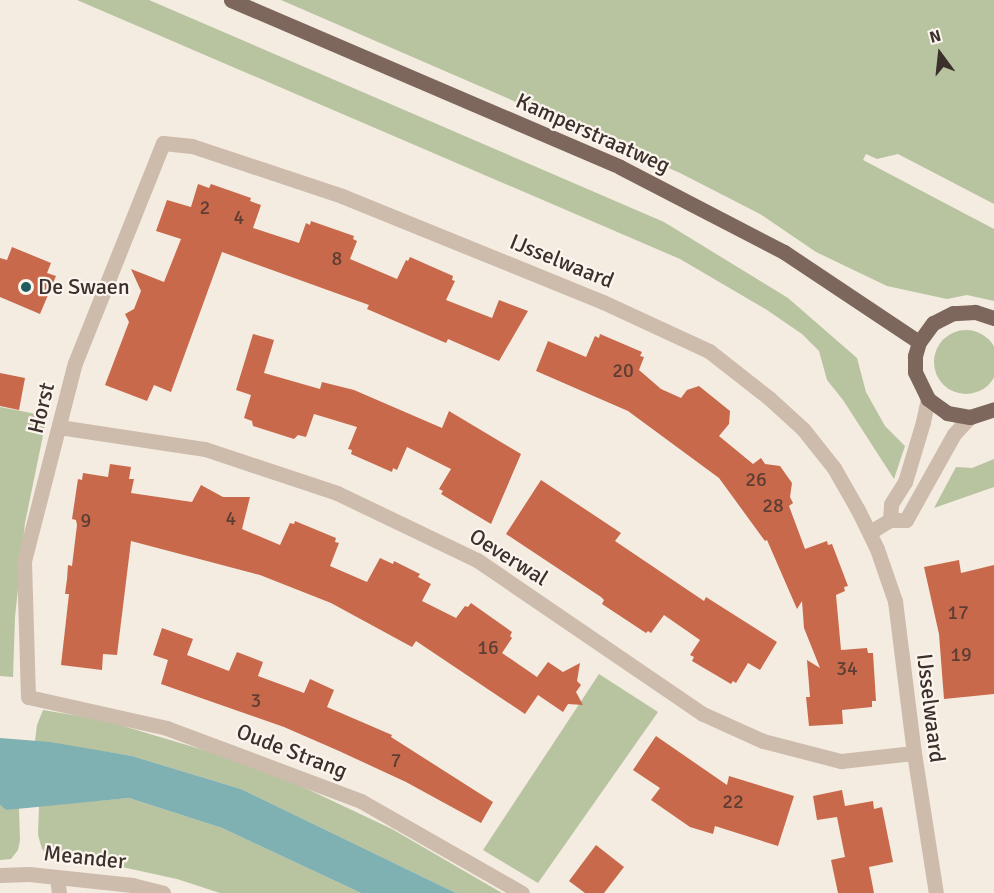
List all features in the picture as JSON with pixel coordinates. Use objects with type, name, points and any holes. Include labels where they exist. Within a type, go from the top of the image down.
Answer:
[{"type":"main road","name":"Kamperstraatweg","points":[[231,0],[620,167],[784,252],[919,342]]},
{"type":"main road","points":[[994,318],[975,312],[953,313],[933,323],[919,342],[915,356],[915,372],[919,386],[928,399],[947,413],[970,417],[994,409]]},
{"type":"street","name":"Horst","points":[[28,697],[24,561],[75,363],[163,143]]},
{"type":"street","name":"IJsselwaard","points":[[163,143],[192,146],[342,196],[603,302],[709,351],[803,429],[834,468],[870,532],[895,601],[914,753],[936,893]]},
{"type":"street","points":[[890,520],[891,504],[905,482],[928,399]]},
{"type":"street","points":[[870,532],[890,520],[906,520],[949,441],[970,417]]},
{"type":"street","name":"Oeverwal","points":[[59,427],[205,449],[337,493],[477,560],[703,714],[763,741],[841,761],[914,753]]},
{"type":"street","name":"Oude Strang","points":[[28,697],[167,728],[361,801],[522,893]]},
{"type":"street","name":"Meander","points":[[0,875],[29,874],[58,885],[132,885],[163,893]]},
{"type":"green space","points":[[77,0],[149,0],[664,222],[788,298],[857,358],[866,392],[885,426],[905,446],[894,479],[843,400],[827,380],[819,351],[802,334],[767,310],[680,259]]},
{"type":"green space","points":[[281,0],[994,0],[994,204],[898,154],[877,159],[866,154],[863,160],[994,229],[994,301],[967,295],[947,299],[887,286],[816,252],[760,214],[680,173]]},
{"type":"green space","points":[[966,330],[984,336],[992,344],[998,362],[992,380],[984,388],[966,394],[948,388],[940,380],[934,362],[940,344],[948,336]]},
{"type":"green space","points":[[0,407],[47,416],[25,523],[15,617],[13,677],[0,676]]},
{"type":"green space","points":[[994,459],[994,487],[934,508],[956,467],[972,468]]},
{"type":"green space","points":[[599,674],[658,712],[538,883],[483,850]]},
{"type":"green space","points":[[43,710],[103,720],[217,754],[284,778],[392,829],[502,893],[456,893],[241,789],[132,756],[35,741],[37,725]]},
{"type":"green space","points":[[129,798],[222,828],[361,893],[220,893],[177,879],[122,867],[51,859],[42,849],[38,835],[39,806]]},
{"type":"green space","points":[[0,805],[6,810],[19,808],[20,840],[18,850],[11,859],[0,860]]},
{"type":"water","points":[[0,738],[50,742],[132,756],[241,789],[456,893],[361,893],[222,828],[129,798],[6,810],[0,805]]},
{"type":"building","points":[[198,184],[209,188],[211,184],[251,198],[250,201],[261,205],[253,228],[299,243],[306,223],[310,225],[311,221],[354,236],[353,239],[357,241],[350,259],[397,279],[406,260],[408,261],[410,257],[453,276],[452,280],[455,281],[446,300],[492,318],[499,300],[528,311],[499,361],[448,339],[446,343],[367,309],[369,305],[222,252],[171,392],[154,385],[147,401],[105,385],[129,322],[125,314],[134,309],[141,291],[131,269],[164,282],[181,239],[156,231],[167,200],[191,207]]},
{"type":"building","name":"De Swaen","points":[[12,247],[51,263],[47,273],[56,276],[40,314],[0,297],[0,258],[7,260]]},
{"type":"building","points":[[253,334],[274,340],[264,373],[320,389],[322,382],[354,390],[442,428],[449,411],[521,454],[491,524],[441,494],[443,491],[439,489],[451,469],[407,447],[397,470],[393,468],[392,472],[351,454],[352,450],[348,449],[357,427],[314,414],[306,437],[298,435],[294,439],[253,426],[252,421],[244,418],[251,395],[236,390]]},
{"type":"building","points":[[600,334],[642,352],[640,356],[644,357],[639,370],[661,389],[681,398],[687,390],[699,386],[730,411],[729,424],[719,436],[753,464],[761,458],[765,464],[780,466],[792,483],[790,497],[793,503],[789,506],[805,549],[827,541],[828,545],[832,544],[848,586],[844,587],[845,591],[836,595],[841,650],[867,648],[868,653],[873,653],[876,701],[872,701],[872,707],[842,710],[843,724],[809,726],[806,697],[810,697],[807,660],[820,668],[804,628],[802,601],[797,609],[767,540],[765,541],[719,478],[628,411],[536,371],[548,341],[586,357],[595,336],[599,338]]},
{"type":"building","points":[[0,373],[25,378],[19,410],[0,406]]},
{"type":"building","points":[[110,464],[131,467],[129,479],[134,479],[131,493],[192,502],[201,485],[223,497],[250,497],[242,529],[280,545],[290,523],[294,524],[295,521],[336,538],[335,542],[339,543],[330,566],[367,582],[380,558],[393,564],[394,561],[420,574],[418,577],[431,584],[422,601],[456,618],[465,606],[468,607],[471,603],[512,632],[510,636],[512,638],[502,653],[537,677],[548,662],[563,672],[580,663],[577,681],[581,685],[576,692],[583,705],[568,704],[563,712],[538,695],[525,714],[416,641],[412,647],[331,603],[260,575],[131,541],[117,655],[103,654],[102,670],[61,665],[69,594],[65,594],[68,565],[72,566],[77,525],[76,520],[72,519],[78,479],[82,480],[83,473],[108,477]]},
{"type":"building","points":[[541,480],[621,533],[615,541],[704,601],[706,597],[777,642],[760,670],[748,663],[736,683],[733,681],[731,684],[692,661],[694,657],[690,655],[700,640],[664,615],[651,633],[648,631],[646,633],[602,604],[604,600],[601,597],[506,534]]},
{"type":"building","points":[[959,560],[961,573],[994,565],[994,694],[944,699],[939,634],[924,567]]},
{"type":"building","points":[[162,628],[193,639],[187,655],[229,671],[237,652],[263,662],[258,676],[304,693],[310,679],[334,690],[327,707],[392,735],[391,737],[493,802],[481,823],[406,782],[284,727],[161,684],[168,660],[153,655]]},
{"type":"building","points":[[656,736],[727,785],[729,776],[794,796],[778,846],[715,826],[713,834],[690,827],[651,800],[660,788],[633,770]]},
{"type":"building","points":[[842,790],[845,806],[873,801],[874,809],[882,807],[893,862],[869,867],[874,893],[838,893],[831,860],[845,857],[837,817],[817,820],[813,796]]},
{"type":"building","points":[[596,845],[624,867],[604,893],[585,893],[569,881]]},
{"type":"place","name":"De Swaen","points":[[26,287]]}]
